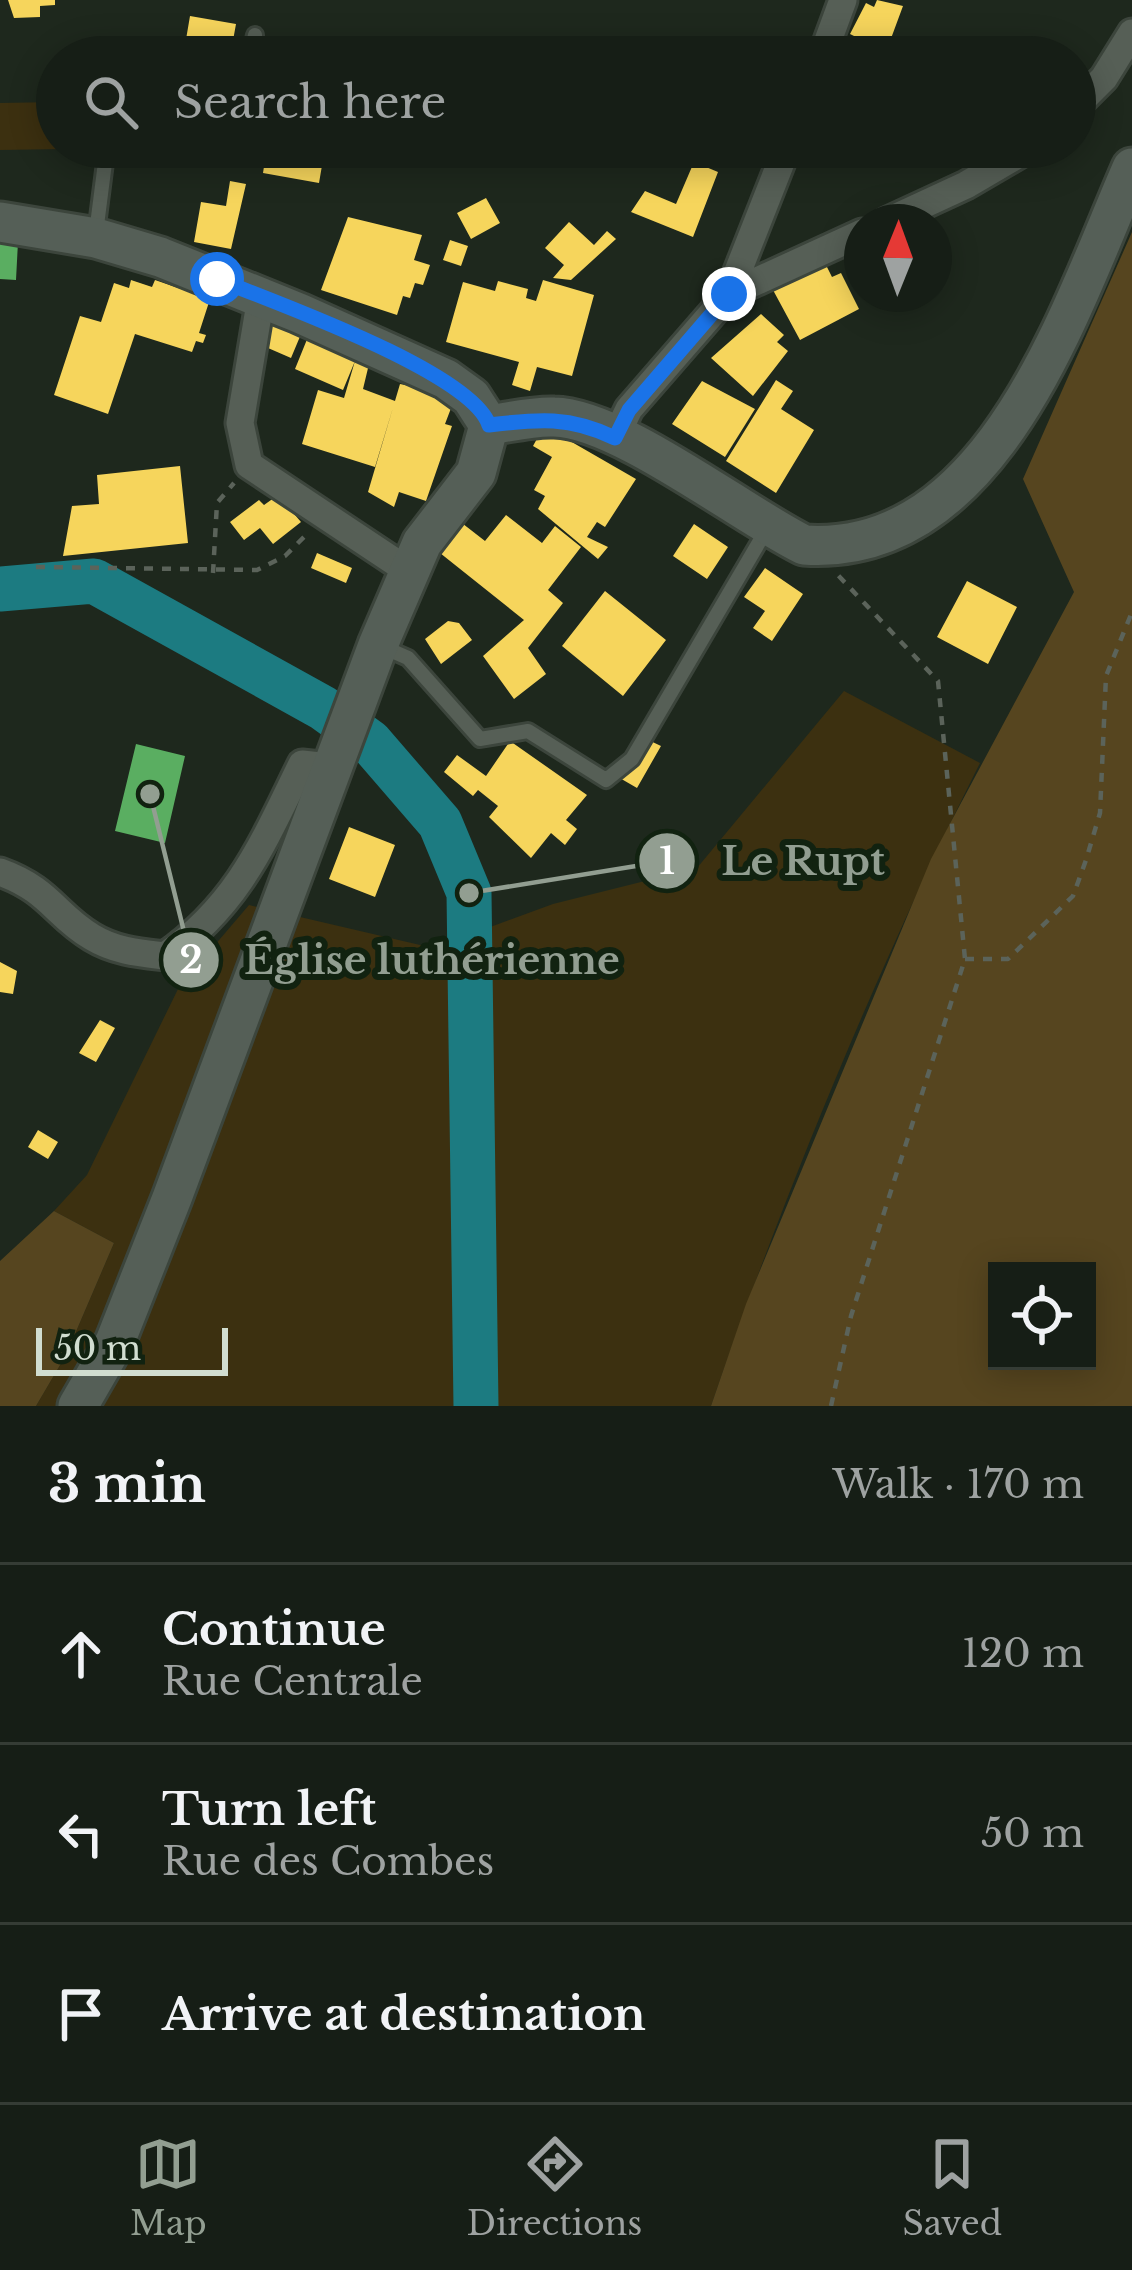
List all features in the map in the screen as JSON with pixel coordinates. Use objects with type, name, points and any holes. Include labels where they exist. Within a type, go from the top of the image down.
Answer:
[{"type":"main road","points":[[489,425],[554,417],[580,421],[803,545],[831,547],[877,539],[919,517],[970,472],[1018,415],[1132,168]]},
{"type":"main road","points":[[0,222],[96,238],[160,256],[261,297],[446,379],[484,412],[489,425],[476,473],[422,543],[378,645],[156,1239],[115,1342],[77,1406]]},
{"type":"street","points":[[830,36],[843,0]]},
{"type":"street","points":[[1096,86],[1132,33]]},
{"type":"street","points":[[615,438],[629,410],[729,294],[779,168]]},
{"type":"street","points":[[921,204],[990,168]]},
{"type":"street","points":[[729,294],[844,241]]},
{"type":"street","points":[[261,297],[240,423],[249,465],[410,572]]},
{"type":"street","points":[[0,872],[45,892],[88,935],[120,951],[165,956],[207,926],[244,880],[302,764],[332,760]]},
{"type":"lane","points":[[96,238],[104,168]]},
{"type":"lane","points":[[378,645],[408,658],[480,739],[527,731],[606,780],[632,758],[767,527]]},
{"type":"path","points":[[213,573],[217,502],[249,465]]},
{"type":"path","points":[[36,567],[257,570],[285,556],[323,514]]},
{"type":"path","points":[[831,547],[834,577],[931,668],[938,681],[964,959],[851,1316],[831,1406]]},
{"type":"path","points":[[964,959],[1008,959],[1073,896],[1100,814],[1106,676],[1132,612]]},
{"type":"shaded area","points":[[36,102],[36,149],[0,150],[0,103]]},
{"type":"shaded area","points":[[1132,232],[1132,1406],[711,1406],[746,1304],[931,859],[1074,592],[1023,479]]},
{"type":"shaded area","points":[[844,691],[980,763],[835,1080],[711,1406],[36,1406],[66,1355],[114,1243],[54,1211],[87,1175],[179,987],[249,905],[433,948],[553,904],[697,868]]},
{"type":"shaded area","points":[[54,1211],[114,1243],[66,1355],[36,1406],[0,1406],[0,1261]]},
{"type":"building: Homes","points":[[8,0],[55,0],[55,5],[40,6],[40,17],[14,18]]},
{"type":"building: Homes","points":[[877,0],[903,6],[892,36],[850,34],[866,3],[874,7]]},
{"type":"building: Homes","points":[[190,16],[236,24],[234,36],[187,36]]},
{"type":"building: Homes","points":[[264,168],[322,168],[319,183],[263,173]]},
{"type":"building: Homes","points":[[691,168],[718,172],[693,237],[631,212],[645,191],[676,204]]},
{"type":"building: Homes","points":[[230,181],[246,184],[231,249],[194,242],[201,202],[226,206]]},
{"type":"building: Homes","points":[[486,198],[500,223],[471,239],[457,213]]},
{"type":"building: Homes","points":[[348,217],[422,235],[414,260],[430,265],[423,285],[415,283],[410,298],[403,296],[397,315],[321,290]]},
{"type":"building: Homes","points":[[569,222],[594,245],[607,231],[616,239],[571,280],[553,278],[564,265],[545,248]]},
{"type":"building: Homes","points":[[450,240],[468,246],[461,266],[443,260]]},
{"type":"building: Homes","points":[[825,263],[832,277],[841,273],[844,312],[853,312],[800,340],[773,290]]},
{"type":"building: Homes","points":[[131,280],[152,287],[155,280],[210,299],[199,333],[206,335],[203,343],[196,341],[192,352],[135,334],[108,414],[54,395],[80,316],[101,322],[114,283],[129,288]]},
{"type":"building: Homes","points":[[543,280],[594,295],[572,376],[537,367],[530,391],[512,385],[519,362],[446,342],[463,282],[495,291],[498,281],[528,289],[526,298],[536,301]]},
{"type":"building: Homes","points":[[276,314],[304,327],[291,358],[268,348],[265,340]]},
{"type":"building: Homes","points":[[761,314],[784,335],[777,342],[788,351],[753,396],[711,358]]},
{"type":"building: Homes","points":[[310,332],[369,364],[363,389],[395,401],[375,467],[302,444],[318,390],[344,398],[355,361],[343,390],[295,369]]},
{"type":"building: Homes","points":[[776,380],[793,391],[781,409],[814,430],[776,493],[726,461]]},
{"type":"building: Homes","points":[[702,381],[755,409],[725,457],[672,424]]},
{"type":"building: Homes","points":[[400,384],[430,390],[429,394],[453,403],[445,424],[452,426],[426,501],[399,492],[394,507],[368,492]]},
{"type":"building: Homes","points":[[544,426],[636,479],[605,527],[597,522],[587,537],[608,547],[598,559],[538,509],[545,496],[534,490],[552,457],[533,446]]},
{"type":"building: Homes","points":[[180,466],[188,543],[63,556],[72,506],[99,504],[97,475]]},
{"type":"building: Homes","points":[[278,495],[301,522],[273,544],[260,528],[244,540],[230,522],[259,500],[264,505]]},
{"type":"building: Homes","points":[[506,515],[542,543],[555,526],[581,547],[548,590],[563,603],[528,648],[546,674],[514,699],[483,656],[524,620],[435,549],[458,520],[485,541]]},
{"type":"building: Homes","points":[[694,524],[728,547],[707,579],[673,556]]},
{"type":"building: Homes","points":[[317,553],[352,568],[346,583],[311,568]]},
{"type":"building: Homes","points":[[765,568],[803,594],[772,641],[753,628],[765,611],[744,597]]},
{"type":"building: Homes","points":[[967,581],[1017,607],[988,664],[937,637]]},
{"type":"building: Homes","points":[[605,591],[666,640],[623,696],[562,646]]},
{"type":"building: Homes","points":[[448,621],[459,623],[472,640],[441,664],[425,639]]},
{"type":"building: Homes","points":[[642,737],[661,746],[637,788],[618,777]]},
{"type":"building: Homes","points":[[510,741],[587,795],[566,820],[577,829],[565,845],[551,833],[531,858],[489,817],[498,806],[478,790],[473,796],[444,772],[457,755],[486,776]]},
{"type":"building: Homes","points":[[349,827],[395,845],[375,897],[329,879]]},
{"type":"building: Homes","points":[[0,962],[17,971],[13,994],[0,992]]},
{"type":"building: Homes","points":[[100,1020],[115,1028],[96,1062],[79,1053]]},
{"type":"building: Homes","points":[[38,1130],[58,1142],[48,1159],[28,1147]]},
{"type":"building: Public","points":[[0,241],[18,242],[16,280],[0,279]]},
{"type":"building: Public","points":[[136,744],[185,756],[165,843],[115,831]]},
{"type":"waterway","points":[[0,589],[94,581],[323,708],[370,742],[440,823],[469,893],[476,1406]]},
{"type":"place","name":"Église luthérienne","points":[[150,794]]},
{"type":"place","name":"Le Rupt","points":[[469,893]]},
{"type":"route","points":[[217,279],[446,379],[471,397],[489,425],[554,417],[580,421],[615,438],[629,410],[729,294]]}]
